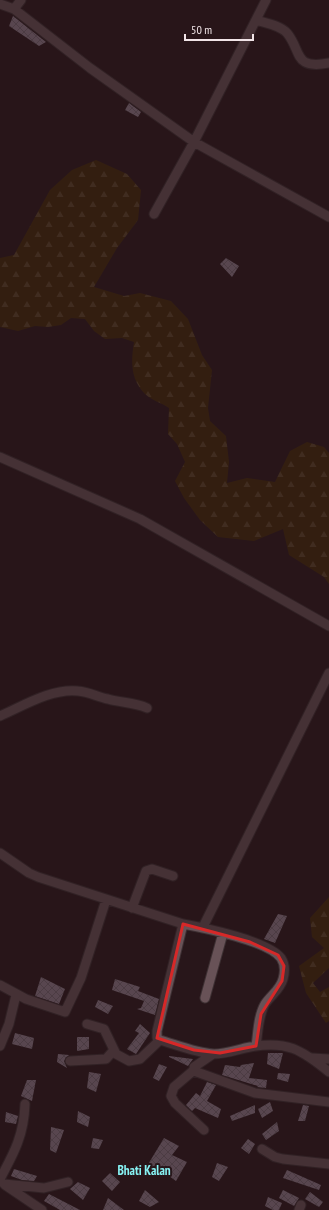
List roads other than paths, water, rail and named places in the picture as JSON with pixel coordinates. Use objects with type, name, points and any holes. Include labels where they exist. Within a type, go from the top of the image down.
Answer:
[{"type":"street","points":[[14,9],[21,0]]},
{"type":"street","points":[[154,214],[194,142],[266,0]]},
{"type":"street","points":[[0,4],[14,9],[90,68],[194,142],[329,217]]},
{"type":"street","points":[[256,20],[281,28],[288,34],[300,57],[308,63],[318,65],[329,62]]},
{"type":"street","points":[[0,457],[140,519],[329,626]]},
{"type":"street","points":[[203,927],[329,673]]},
{"type":"street","points":[[0,716],[46,696],[65,691],[84,692],[108,700],[138,704],[147,708]]},
{"type":"street","points":[[0,853],[29,873],[106,900],[183,924],[203,927],[223,933],[268,949],[282,960],[284,966],[282,981],[278,990],[265,1004],[261,1014],[256,1046]]},
{"type":"street","points":[[132,908],[146,870],[152,869],[173,876]]},
{"type":"street","points":[[0,985],[16,995],[65,1012],[86,966],[106,900]]},
{"type":"street","points":[[183,924],[157,1031],[157,1038],[213,1054]]},
{"type":"street","points":[[205,998],[223,933]]},
{"type":"street","points":[[0,1046],[9,1024],[16,995]]},
{"type":"street","points":[[87,1024],[104,1029],[114,1050],[122,1059],[134,1062],[147,1054],[160,1040]]},
{"type":"street","points":[[204,1130],[175,1103],[171,1094],[174,1087],[194,1070],[194,1067],[213,1054],[256,1046],[288,1046],[302,1051],[329,1072]]},
{"type":"street","points":[[70,1061],[106,1059],[114,1050]]},
{"type":"street","points":[[312,1058],[329,1060]]},
{"type":"street","points":[[194,1070],[205,1076],[255,1093],[329,1102]]},
{"type":"street","points":[[1,1182],[20,1140],[25,1117],[25,1104]]},
{"type":"street","points":[[262,1149],[276,1157],[283,1159],[329,1164]]},
{"type":"street","points":[[1,1182],[44,1188],[68,1182]]},
{"type":"street","points":[[1,1182],[42,1210]]},
{"type":"district","name":"Bhati Kalan","points":[[144,1170]]}]
